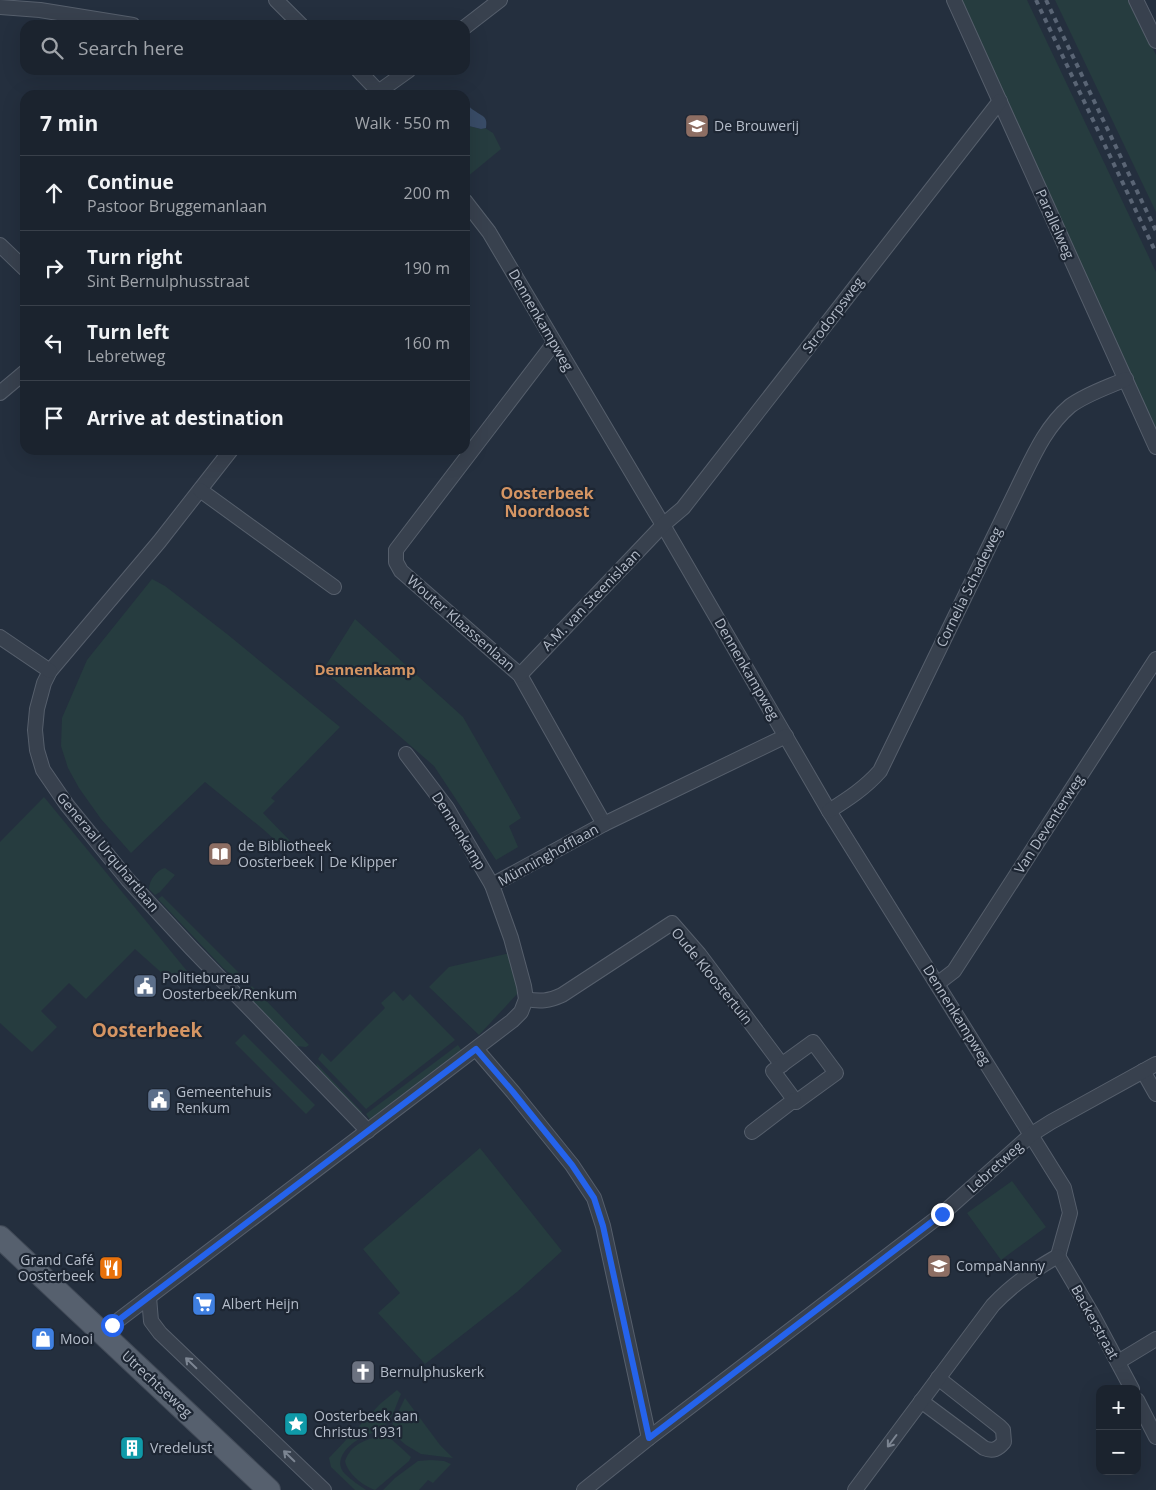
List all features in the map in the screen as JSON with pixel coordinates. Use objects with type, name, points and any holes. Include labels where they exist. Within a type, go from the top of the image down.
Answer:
[{"type":"main road","name":"Utrechtseweg","points":[[0,1237],[133,1360],[269,1490]]},
{"type":"street","points":[[276,0],[296,20]]},
{"type":"street","points":[[470,23],[500,0]]},
{"type":"street","name":"Parallelweg","points":[[954,0],[1156,447]]},
{"type":"street","points":[[1136,0],[1156,41]]},
{"type":"street","points":[[0,6],[102,20]]},
{"type":"street","points":[[362,75],[374,90]]},
{"type":"street","points":[[380,90],[402,75]]},
{"type":"street","name":"Strodorpsweg","points":[[663,525],[683,508],[1000,101]]},
{"type":"street","name":"Dennenkampweg","points":[[470,207],[489,232],[663,525],[829,811],[1064,1188],[1070,1213],[1058,1256]]},
{"type":"street","points":[[0,245],[20,264]]},
{"type":"street","name":"Wouter Klaassenlaan","points":[[470,453],[554,343]]},
{"type":"street","points":[[0,393],[20,376]]},
{"type":"street","name":"Cornelia Schadeweg","points":[[829,811],[870,783],[880,771],[1018,488],[1040,444],[1053,425],[1071,406],[1091,394],[1126,379]]},
{"type":"street","name":"Generaal Urquhartlaan","points":[[227,455],[159,542],[50,670],[44,683],[37,709],[35,730],[37,743],[43,770],[67,805],[128,880],[184,942],[368,1131]]},
{"type":"street","name":"Wouter Klaassenlaan","points":[[469,455],[396,550],[396,562],[401,571],[520,675],[604,824]]},
{"type":"street","points":[[200,490],[334,588]]},
{"type":"street","name":"A.M. van Steenislaan","points":[[520,675],[663,525]]},
{"type":"street","points":[[0,637],[50,670]]},
{"type":"street","name":"Van Deventerweg","points":[[937,984],[954,971],[1156,659]]},
{"type":"street","points":[[604,824],[786,736]]},
{"type":"street","name":"Dennenkamp","points":[[406,754],[447,808],[492,885]]},
{"type":"street","name":"Münninghofflaan","points":[[526,999],[512,938],[492,885],[604,824]]},
{"type":"street","name":"Oude Kloostertuin","points":[[526,999],[540,1002],[562,995],[672,923],[699,954],[782,1065]]},
{"type":"street","points":[[103,1334],[112,1325],[512,1021],[521,1012],[526,999]]},
{"type":"street","points":[[752,1132],[794,1100],[796,1102],[836,1073],[813,1042],[773,1072],[794,1100]]},
{"type":"street","points":[[476,1049],[572,1165],[594,1198],[603,1226],[649,1438]]},
{"type":"street","name":"Lebretweg","points":[[584,1490],[942,1214],[1032,1134],[1156,1064]]},
{"type":"street","points":[[1143,1071],[1156,1094]]},
{"type":"street","points":[[855,1490],[998,1300],[1033,1270],[1058,1256]]},
{"type":"street","name":"Backerstraat","points":[[1058,1256],[1130,1385]]},
{"type":"street","points":[[149,1297],[151,1321],[160,1333],[324,1490]]},
{"type":"street","points":[[1118,1362],[1156,1339]]},
{"type":"street","points":[[921,1402],[984,1448],[994,1450],[999,1448],[1004,1442],[1003,1430],[999,1426],[938,1378]]},
{"type":"street","points":[[1141,1408],[1156,1436]]},
{"type":"green space","points":[[961,0],[1027,0],[1156,272],[1156,432]]},
{"type":"green space","points":[[1055,0],[1128,0],[1156,55],[1156,212]]},
{"type":"green space","points":[[470,126],[485,128],[493,133],[501,149],[470,175]]},
{"type":"green space","points":[[152,579],[165,586],[227,634],[340,727],[271,798],[275,801],[263,813],[297,848],[289,853],[205,782],[131,853],[101,819],[79,788],[68,768],[61,746],[62,718],[87,660]]},
{"type":"green space","points":[[355,619],[463,717],[521,818],[509,826],[518,847],[496,860],[434,766],[323,670]]},
{"type":"green space","points":[[44,797],[187,971],[173,983],[135,949],[86,999],[69,983],[41,1011],[57,1027],[32,1052],[0,1023],[0,842]]},
{"type":"green space","points":[[165,868],[175,875],[155,895],[149,889],[150,882],[156,873]]},
{"type":"green space","points":[[162,896],[239,973],[234,977],[223,968],[158,899]]},
{"type":"green space","points":[[510,953],[519,992],[479,1035],[429,987],[449,967]]},
{"type":"green space","points":[[252,986],[309,1045],[306,1047],[296,1046],[245,993]]},
{"type":"green space","points":[[394,991],[403,1001],[410,994],[455,1040],[366,1109],[318,1059],[322,1053],[331,1062],[385,1008],[381,1003]]},
{"type":"green space","points":[[244,1034],[315,1105],[306,1114],[235,1043]]},
{"type":"green space","points":[[458,1045],[462,1051],[370,1120],[366,1114]]},
{"type":"green space","points":[[316,1063],[362,1112],[360,1113],[318,1069]]},
{"type":"green space","points":[[480,1148],[562,1251],[517,1292],[425,1364],[378,1313],[400,1293],[363,1249]]},
{"type":"green space","points":[[1012,1181],[1046,1227],[1001,1260],[967,1213]]},
{"type":"green space","points":[[397,1390],[401,1394],[388,1422],[380,1429],[352,1444],[341,1458],[341,1469],[366,1490],[355,1490],[331,1467],[329,1458],[380,1404]]},
{"type":"green space","points":[[405,1398],[440,1445],[453,1458],[421,1454],[406,1445],[392,1433],[391,1427]]},
{"type":"green space","points":[[382,1436],[388,1436],[411,1457],[409,1461],[375,1490],[356,1478],[346,1466],[345,1461],[355,1446]]},
{"type":"green space","points":[[418,1461],[444,1461],[451,1464],[433,1483],[428,1480],[419,1490],[383,1490],[395,1478]]},
{"type":"water","points":[[470,107],[484,117],[486,121],[486,128],[481,129],[470,126]]},
{"type":"railway","points":[[1036,0],[1156,253]]},
{"type":"railway","points":[[1046,0],[1156,231]]},
{"type":"place","name":"De Brouwerij","points":[[697,126]]},
{"type":"place","name":"de Bibliotheek Oosterbeek | De Klipper","points":[[220,854]]},
{"type":"place","name":"Politiebureau Oosterbeek/Renkum","points":[[145,986]]},
{"type":"place","name":"Gemeentehuis Renkum","points":[[159,1100]]},
{"type":"place","name":"CompaNanny","points":[[939,1266]]},
{"type":"place","name":"Grand Café Oosterbeek","points":[[111,1268]]},
{"type":"place","name":"Albert Heijn","points":[[204,1304]]},
{"type":"place","name":"Mooi","points":[[43,1339]]},
{"type":"place","name":"Bernulphuskerk","points":[[363,1372]]},
{"type":"place","name":"Oosterbeek aan Christus 1931","points":[[296,1424]]},
{"type":"place","name":"Vredelust","points":[[132,1448]]},
{"type":"district","name":"Oosterbeek Noordoost","points":[[547,502]]},
{"type":"district","name":"Dennenkamp","points":[[365,670]]},
{"type":"district","name":"Oosterbeek","points":[[147,1030]]},
{"type":"route","points":[[112,1325],[476,1049],[572,1165],[594,1198],[603,1226],[649,1438],[942,1214]]}]
